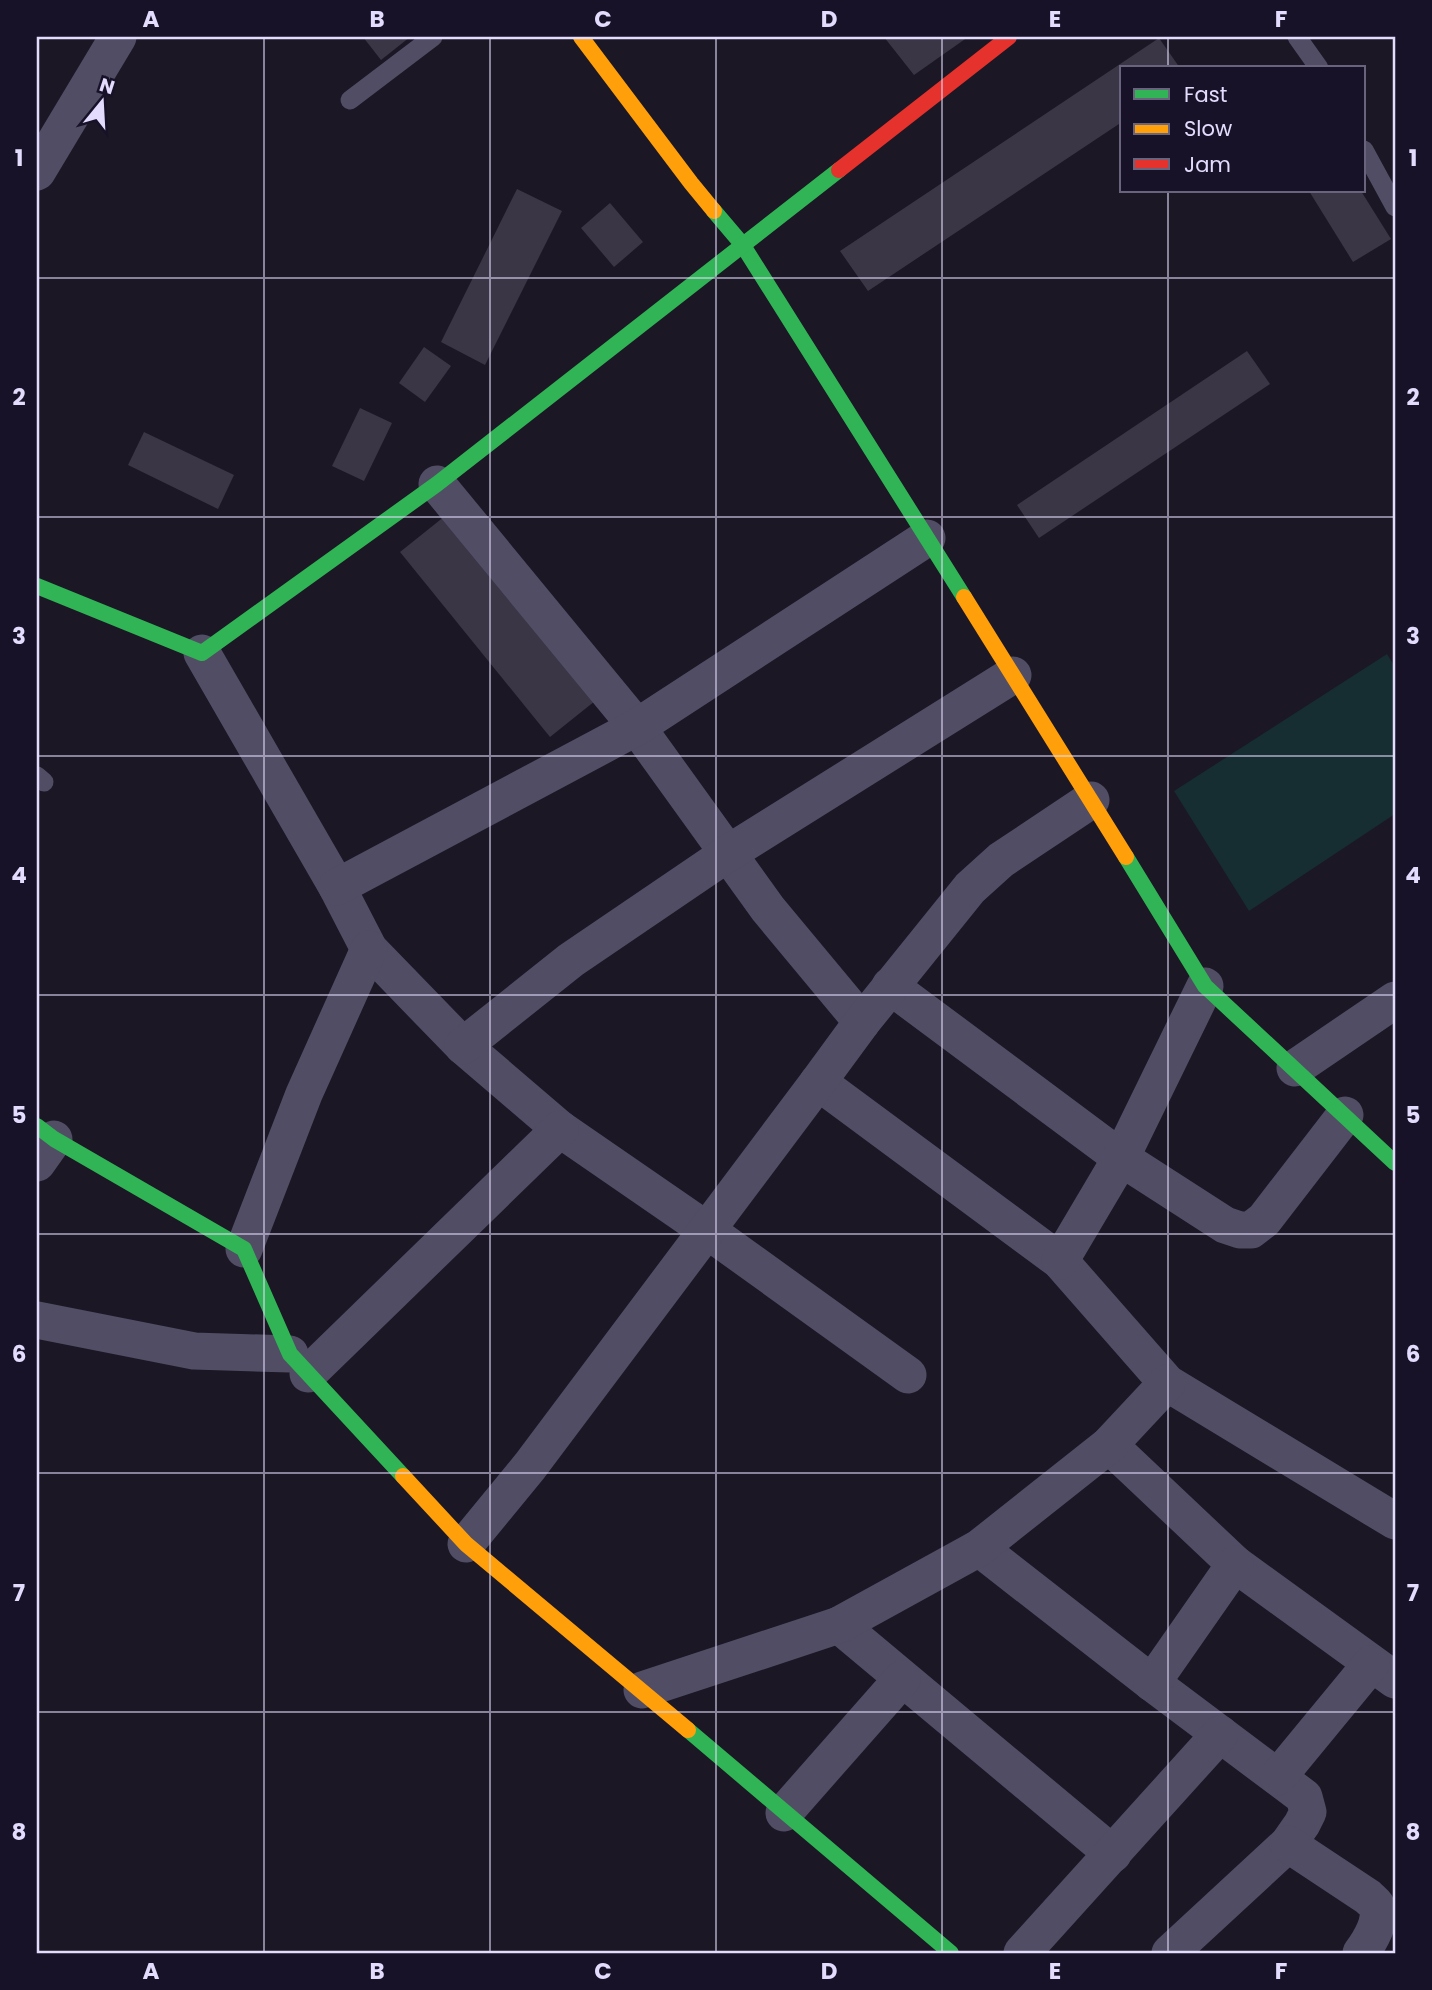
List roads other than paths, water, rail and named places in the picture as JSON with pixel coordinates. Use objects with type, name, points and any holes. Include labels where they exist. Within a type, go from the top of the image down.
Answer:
[{"type":"street","points":[[37,172],[47,129],[118,37]]},
{"type":"street","points":[[581,37],[691,183],[742,244],[1205,986],[1395,1163]]},
{"type":"street","points":[[202,653],[438,484],[1009,37]]},
{"type":"street","points":[[438,484],[637,727],[768,909],[862,1022]]},
{"type":"street","points":[[337,887],[637,727],[927,538]]},
{"type":"street","points":[[37,586],[202,653],[337,887],[369,949],[463,1046],[560,1129],[708,1231],[908,1375]]},
{"type":"street","points":[[463,1046],[571,960],[727,854],[1013,675]]},
{"type":"street","points":[[466,1544],[530,1466],[862,1022],[970,888],[1001,860],[1091,800]]},
{"type":"street","points":[[244,1249],[304,1094],[369,949]]},
{"type":"street","points":[[890,986],[1121,1158],[1225,1224],[1240,1230],[1251,1230],[1264,1220],[1345,1115]]},
{"type":"street","points":[[1060,1261],[1121,1158],[1205,986]]},
{"type":"street","points":[[1295,1068],[1395,1000]]},
{"type":"street","points":[[818,1082],[1060,1261],[1167,1383],[1395,1521]]},
{"type":"street","points":[[37,1320],[194,1351],[299,1364],[560,1129]]},
{"type":"street","points":[[42,1143],[244,1249],[299,1364],[466,1544],[951,1953]]},
{"type":"street","points":[[642,1690],[839,1625],[979,1548],[1109,1445],[1167,1383]]},
{"type":"street","points":[[1109,1445],[1235,1563],[1383,1672],[1278,1777]]},
{"type":"street","points":[[979,1548],[1304,1797],[1308,1812],[1303,1824],[1288,1844],[1170,1953]]},
{"type":"street","points":[[1152,1683],[1235,1563]]},
{"type":"street","points":[[839,1625],[1113,1854]]},
{"type":"street","points":[[784,1813],[902,1679]]},
{"type":"street","points":[[1022,1953],[1220,1734]]},
{"type":"street","points":[[1288,1844],[1368,1897],[1377,1906],[1379,1917],[1361,1953]]},
{"type":"lane","points":[[350,100],[433,37]]},
{"type":"lane","points":[[1297,37],[1318,66]]},
{"type":"lane","points":[[1366,154],[1395,207]]}]
